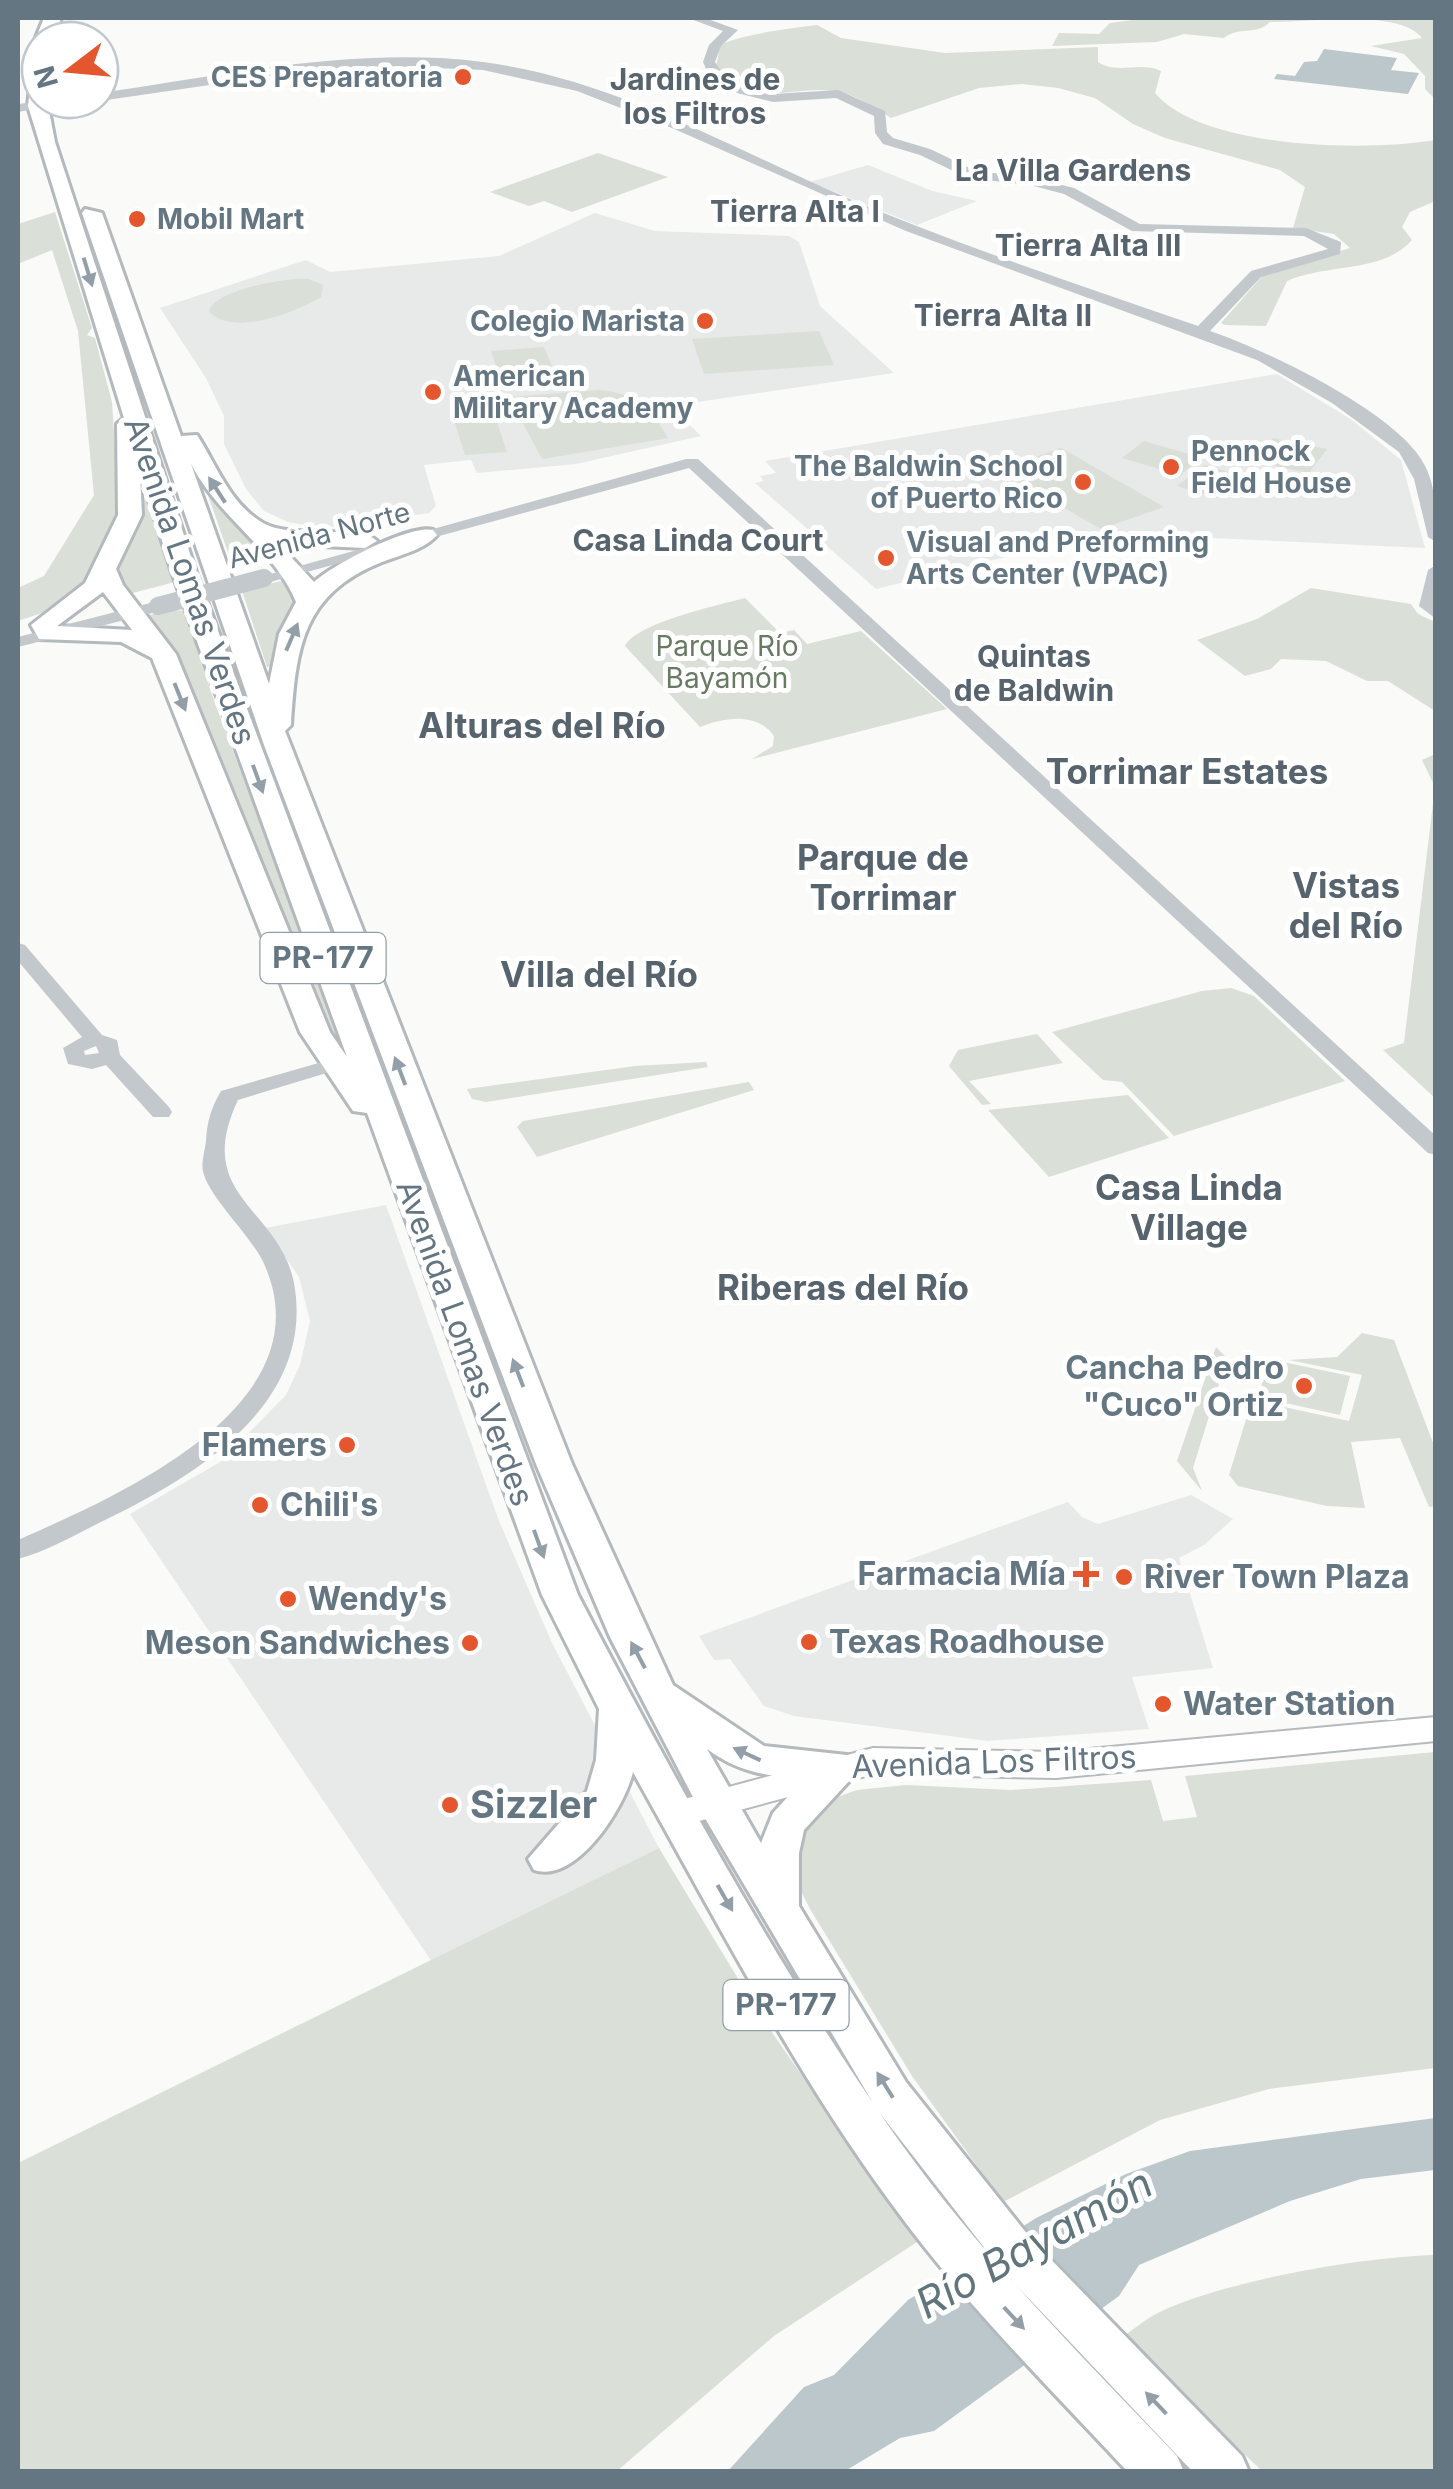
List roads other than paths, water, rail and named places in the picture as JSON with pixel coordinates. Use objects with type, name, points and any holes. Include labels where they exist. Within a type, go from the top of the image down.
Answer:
[{"type":"highway","name":"Avenida Lomas Verdes","points":[[47,120],[136,381],[554,1464],[629,1636],[659,1694],[696,1808],[802,2032],[924,2177],[1060,2302],[1225,2472]]},
{"type":"highway","name":"Avenida Lomas Verdes","points":[[136,381],[190,590],[544,1559],[615,1703],[781,1912],[891,2095],[924,2177],[994,2296],[1160,2472]]},
{"type":"highway","points":[[136,381],[172,408],[218,494],[248,527],[274,570],[301,580],[308,600]]},
{"type":"highway","points":[[45,629],[88,593],[106,570],[130,514],[136,381]]},
{"type":"highway","points":[[248,527],[301,542],[365,540]]},
{"type":"highway","points":[[276,745],[279,673],[308,600],[340,573],[424,535]]},
{"type":"highway","points":[[106,570],[128,608],[163,654],[315,1032],[393,1148]]},
{"type":"highway","points":[[45,629],[127,635],[150,643],[163,654]]},
{"type":"highway","points":[[659,1694],[739,1752],[760,1761],[842,1767]]},
{"type":"highway","points":[[548,1858],[582,1830],[612,1786],[619,1748],[615,1703]]},
{"type":"highway","points":[[781,1912],[776,1874],[782,1827],[842,1767]]},
{"type":"main road","name":"Avenida Los Filtros","points":[[696,1808],[873,1762],[1056,1765],[1436,1729]]},
{"type":"street","points":[[694,18],[732,30],[716,45],[710,62],[716,78],[725,86],[774,98],[838,94],[876,110],[888,141],[925,152],[964,172],[1069,192],[1137,228],[1306,232],[1336,244],[1334,251],[1256,274],[1201,332]]},
{"type":"street","points":[[120,94],[352,64],[430,62],[546,79],[648,115],[864,209],[1201,332],[1287,369],[1399,442],[1414,460],[1436,537]]},
{"type":"street","name":"Avenida Norte","points":[[18,632],[45,629],[424,535],[458,522],[692,462],[1436,1148]]},
{"type":"street","name":"Avenida Norte","points":[[274,570],[365,540],[446,521],[458,522]]},
{"type":"street","points":[[1436,570],[1427,606],[1436,614]]},
{"type":"street","name":"Avenida Norte","points":[[18,642],[45,629]]},
{"type":"street","points":[[18,949],[69,1008],[93,1051],[140,1086],[160,1112]]},
{"type":"street","points":[[18,1550],[147,1490],[221,1437],[267,1382],[286,1334],[284,1285],[256,1229],[214,1172],[218,1119],[229,1096],[336,1064]]},
{"type":"water","points":[[1324,49],[1397,58],[1391,70],[1419,73],[1408,94],[1274,79],[1277,74],[1295,76],[1304,62],[1317,61]]},
{"type":"water","name":"Río Bayamón","points":[[1435,2118],[1435,2170],[1361,2179],[1290,2201],[1139,2265],[1119,2296],[934,2431],[900,2438],[845,2471],[727,2472],[804,2387],[834,2375],[908,2300],[1036,2218],[1126,2174],[1190,2151]]},
{"type":"place","name":"CES Preparatoria","points":[[463,77]]},
{"type":"place","name":"Mobil Mart","points":[[137,219]]},
{"type":"place","name":"Colegio Marista","points":[[705,321]]},
{"type":"place","name":"American Military Academy","points":[[433,392]]},
{"type":"place","name":"Pennock Field House","points":[[1171,467]]},
{"type":"place","name":"The Baldwin School of Puerto Rico","points":[[1083,482]]},
{"type":"place","name":"Visual and Preforming Arts Center (VPAC)","points":[[886,558]]},
{"type":"place","name":"Cancha Pedro \"Cuco\" Ortiz","points":[[1304,1386]]},
{"type":"place","name":"Flamers","points":[[347,1445]]},
{"type":"place","name":"Chili's","points":[[260,1505]]},
{"type":"place","name":"Farmacia Mía","points":[[1086,1574]]},
{"type":"place","name":"River Town Plaza","points":[[1124,1577]]},
{"type":"place","name":"Wendy's","points":[[288,1599]]},
{"type":"place","name":"Texas Roadhouse","points":[[809,1642]]},
{"type":"place","name":"Meson Sandwiches","points":[[470,1643]]},
{"type":"place","name":"Water Station","points":[[1163,1704]]},
{"type":"place","name":"Sizzler","points":[[450,1805]]},
{"type":"district","name":"Jardines de los Filtros","points":[[695,97]]},
{"type":"district","name":"La Villa Gardens","points":[[1073,171]]},
{"type":"district","name":"Tierra Alta I","points":[[795,212]]},
{"type":"district","name":"Tierra Alta III","points":[[1088,246]]},
{"type":"district","name":"Tierra Alta II","points":[[1003,316]]},
{"type":"district","name":"Casa Linda Court","points":[[698,541]]},
{"type":"district","name":"Quintas de Baldwin","points":[[1034,674]]},
{"type":"district","name":"Alturas del Río","points":[[542,726]]},
{"type":"district","name":"Torrimar Estates","points":[[1187,772]]},
{"type":"district","name":"Parque de Torrimar","points":[[883,878]]},
{"type":"district","name":"Vistas del Río","points":[[1346,906]]},
{"type":"district","name":"Villa del Río","points":[[599,975]]},
{"type":"district","name":"Casa Linda Village","points":[[1189,1208]]},
{"type":"district","name":"Riberas del Río","points":[[843,1288]]},
{"type":"park label","name":"Parque Río Bayamón","points":[[727,662]]}]
